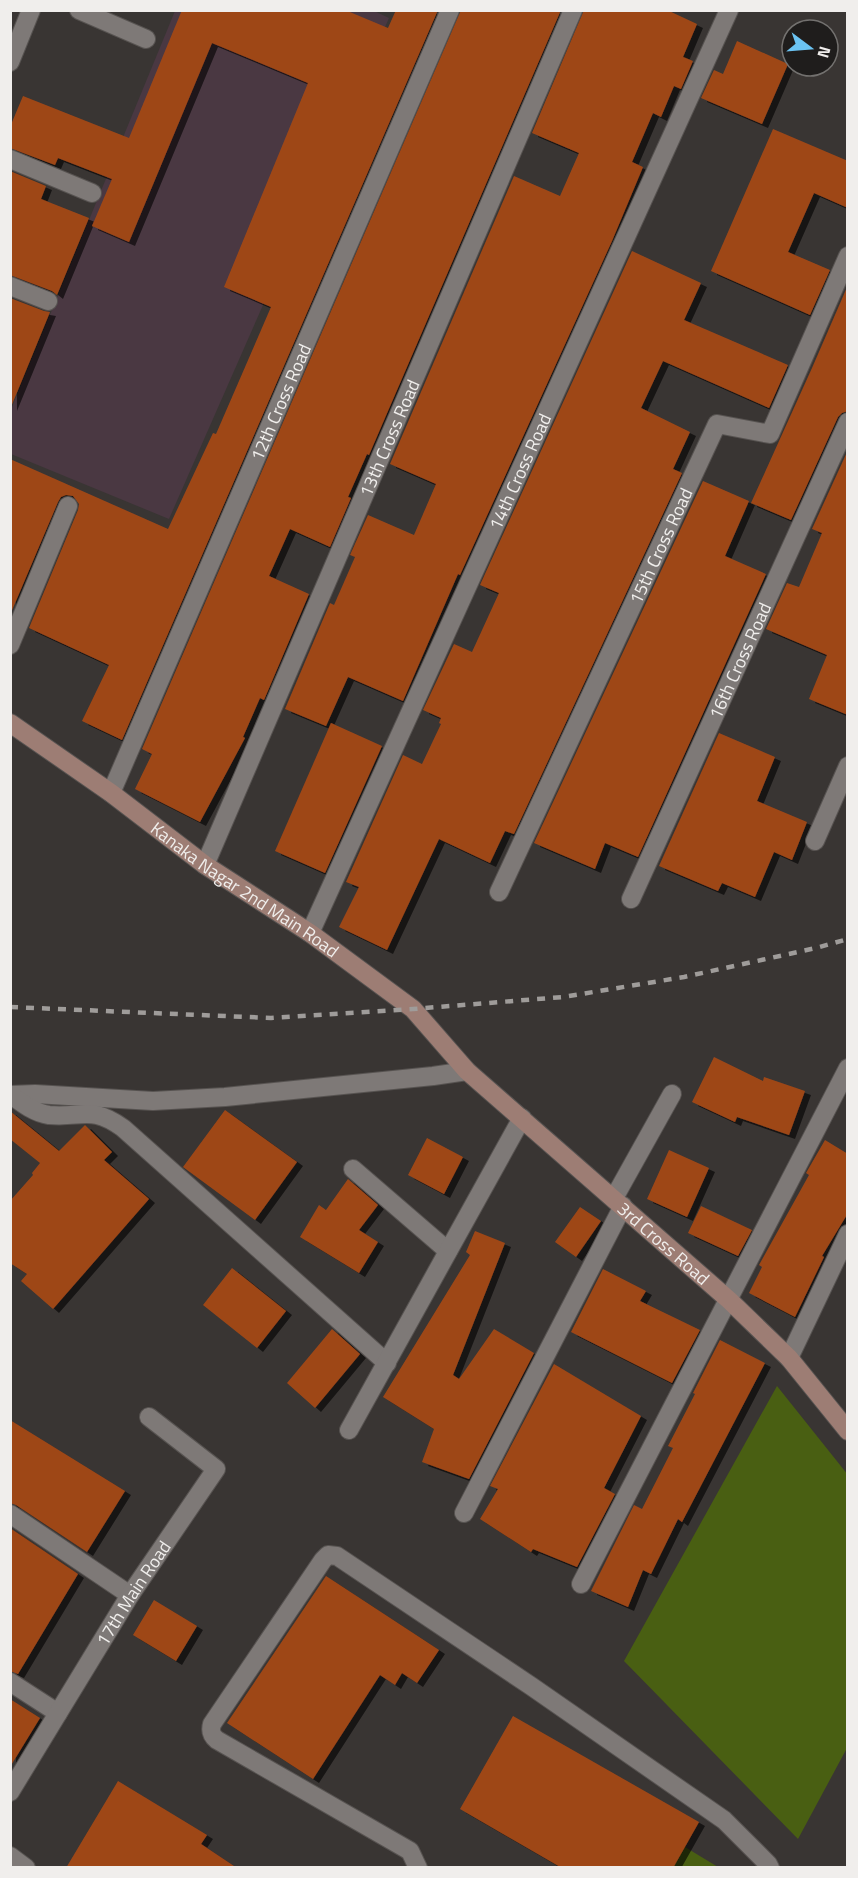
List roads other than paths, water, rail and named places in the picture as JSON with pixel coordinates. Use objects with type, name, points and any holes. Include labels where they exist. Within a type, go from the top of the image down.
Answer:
[{"type":"main road","name":"Kanaka Nagar 2nd Main Road","points":[[10,723],[111,793],[205,865],[310,933],[413,1009],[467,1071]]},
{"type":"main road","name":"3rd Cross Road","points":[[467,1071],[729,1300],[789,1358],[846,1424]]},
{"type":"street","points":[[10,62],[31,10]]},
{"type":"street","points":[[79,10],[146,39]]},
{"type":"street","name":"12th Cross Road","points":[[111,793],[450,10]]},
{"type":"street","name":"13th Cross Road","points":[[205,865],[573,10]]},
{"type":"street","name":"14th Cross Road","points":[[310,933],[729,10]]},
{"type":"street","points":[[10,159],[92,193]]},
{"type":"street","name":"15th Cross Road","points":[[500,892],[717,424],[770,434],[848,256]]},
{"type":"street","points":[[10,286],[48,301]]},
{"type":"street","name":"16th Cross Road","points":[[631,899],[848,422]]},
{"type":"street","points":[[10,645],[68,506]]},
{"type":"street","points":[[815,841],[848,766]]},
{"type":"street","points":[[581,1584],[848,1068]]},
{"type":"street","points":[[11,1095],[35,1094],[153,1101],[225,1097],[421,1078],[467,1071]]},
{"type":"street","points":[[464,1513],[672,1094]]},
{"type":"street","points":[[11,1095],[38,1112],[49,1115],[105,1116],[123,1128],[387,1363]]},
{"type":"street","points":[[349,1430],[522,1118]]},
{"type":"street","points":[[353,1169],[448,1251]]},
{"type":"street","points":[[789,1358],[848,1234]]},
{"type":"street","name":"17th Main Road","points":[[10,1792],[129,1595],[216,1469],[149,1417]]},
{"type":"street","points":[[10,1514],[129,1595]]},
{"type":"street","points":[[418,1868],[410,1851],[217,1740],[212,1736],[210,1730],[231,1695],[328,1555],[337,1556],[531,1686],[724,1820],[770,1868]]},
{"type":"street","points":[[10,1682],[58,1713]]},
{"type":"street","points":[[10,1856],[26,1868]]},
{"type":"railway","points":[[10,1007],[271,1018],[563,997],[684,977],[848,939]]}]
